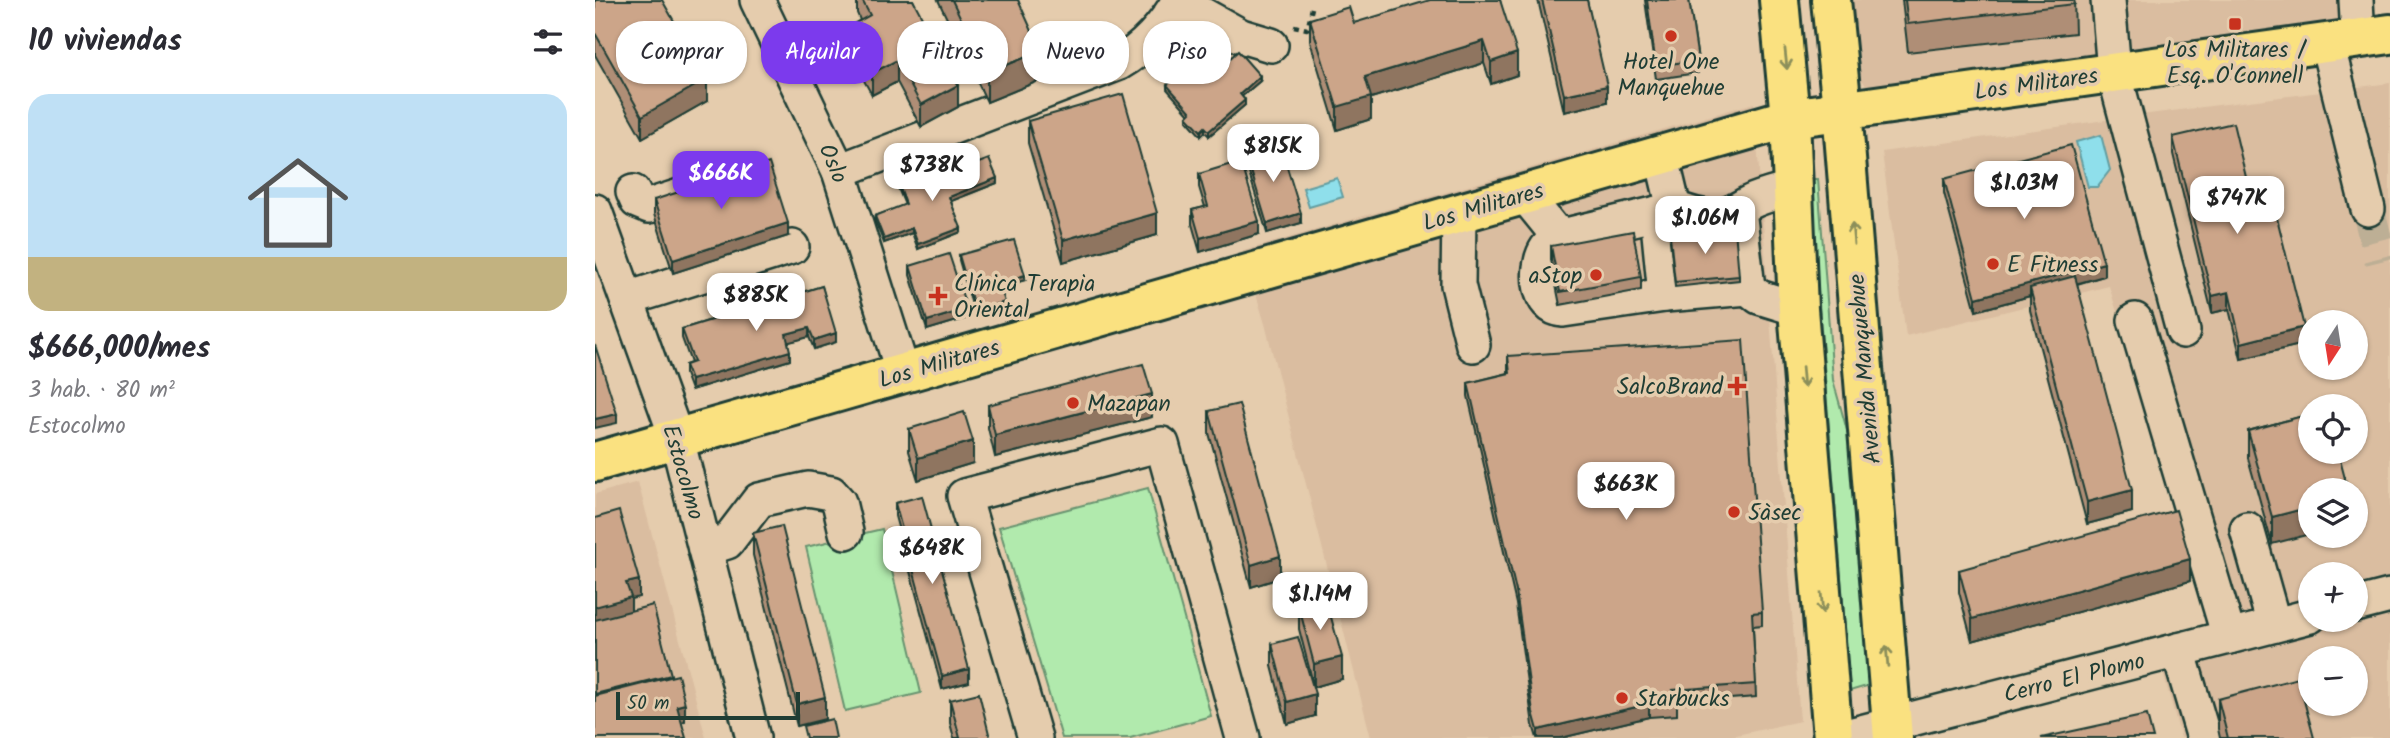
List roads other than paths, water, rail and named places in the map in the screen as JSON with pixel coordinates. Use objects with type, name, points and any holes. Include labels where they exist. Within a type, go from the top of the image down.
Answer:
[{"type":"main road","points":[[1779,0],[1790,118],[1798,309],[1836,738]]},
{"type":"main road","name":"Avenida Manquehue","points":[[1831,0],[1893,731]]},
{"type":"main road","name":"Los Militares","points":[[595,462],[1790,118],[2358,38]]},
{"type":"street","name":"Oslo","points":[[757,0],[839,171],[903,373]]},
{"type":"street","points":[[2108,0],[2114,72],[2183,331]]},
{"type":"street","points":[[2356,0],[2368,209]]},
{"type":"street","points":[[839,171],[1119,63],[1149,42],[1178,1],[1241,36],[1271,45]]},
{"type":"street","points":[[1661,154],[1672,200],[1665,210],[1665,295]]},
{"type":"street","points":[[595,204],[675,180]]},
{"type":"street","points":[[632,192],[637,201],[649,206],[726,181]]},
{"type":"street","points":[[1524,194],[1554,231],[1566,235],[1665,210],[1715,217],[1792,189]]},
{"type":"street","points":[[1739,210],[1748,288]]},
{"type":"street","name":"Estocolmo","points":[[595,211],[677,439],[753,738]]},
{"type":"street","points":[[1459,213],[1458,285],[1473,345]]},
{"type":"street","points":[[1560,234],[1545,248],[1538,269],[1548,304],[1555,310],[1665,295],[1748,288],[1759,297],[1798,309]]},
{"type":"street","points":[[627,299],[792,247]]},
{"type":"street","points":[[2136,320],[2229,638]]},
{"type":"street","points":[[1035,738],[964,496],[1162,444],[1243,738]]},
{"type":"street","points":[[705,549],[727,542],[759,500],[808,489],[831,492],[839,502],[846,532]]},
{"type":"street","points":[[2246,529],[2274,625]]},
{"type":"street","points":[[2368,602],[2390,596]]},
{"type":"street","name":"Cerro El Plomo","points":[[1836,738],[1893,731],[2178,650],[2298,619]]},
{"type":"street","points":[[2178,650],[2204,738]]},
{"type":"water","points":[[2101,135],[2110,170],[2097,187],[2088,187],[2076,142]]},
{"type":"water","points":[[1337,178],[1343,197],[1309,207],[1303,188]]},
{"type":"tunnel","points":[[2368,209],[2381,261]]},
{"type":"place","name":"Los Militares / Esq. O'Connell","points":[[2235,24]]},
{"type":"place","name":"Hotel One Manquehue","points":[[1671,36]]},
{"type":"place","name":"E Fitness","points":[[1993,264]]},
{"type":"place","name":"aStop","points":[[1596,275]]},
{"type":"place","name":"Clínica Terapia Oriental","points":[[938,296]]},
{"type":"place","name":"SalcoBrand","points":[[1737,386]]},
{"type":"place","name":"Mazapan","points":[[1073,403]]},
{"type":"place","name":"5àsec","points":[[1734,512]]},
{"type":"place","name":"Starbucks","points":[[1622,698]]}]
